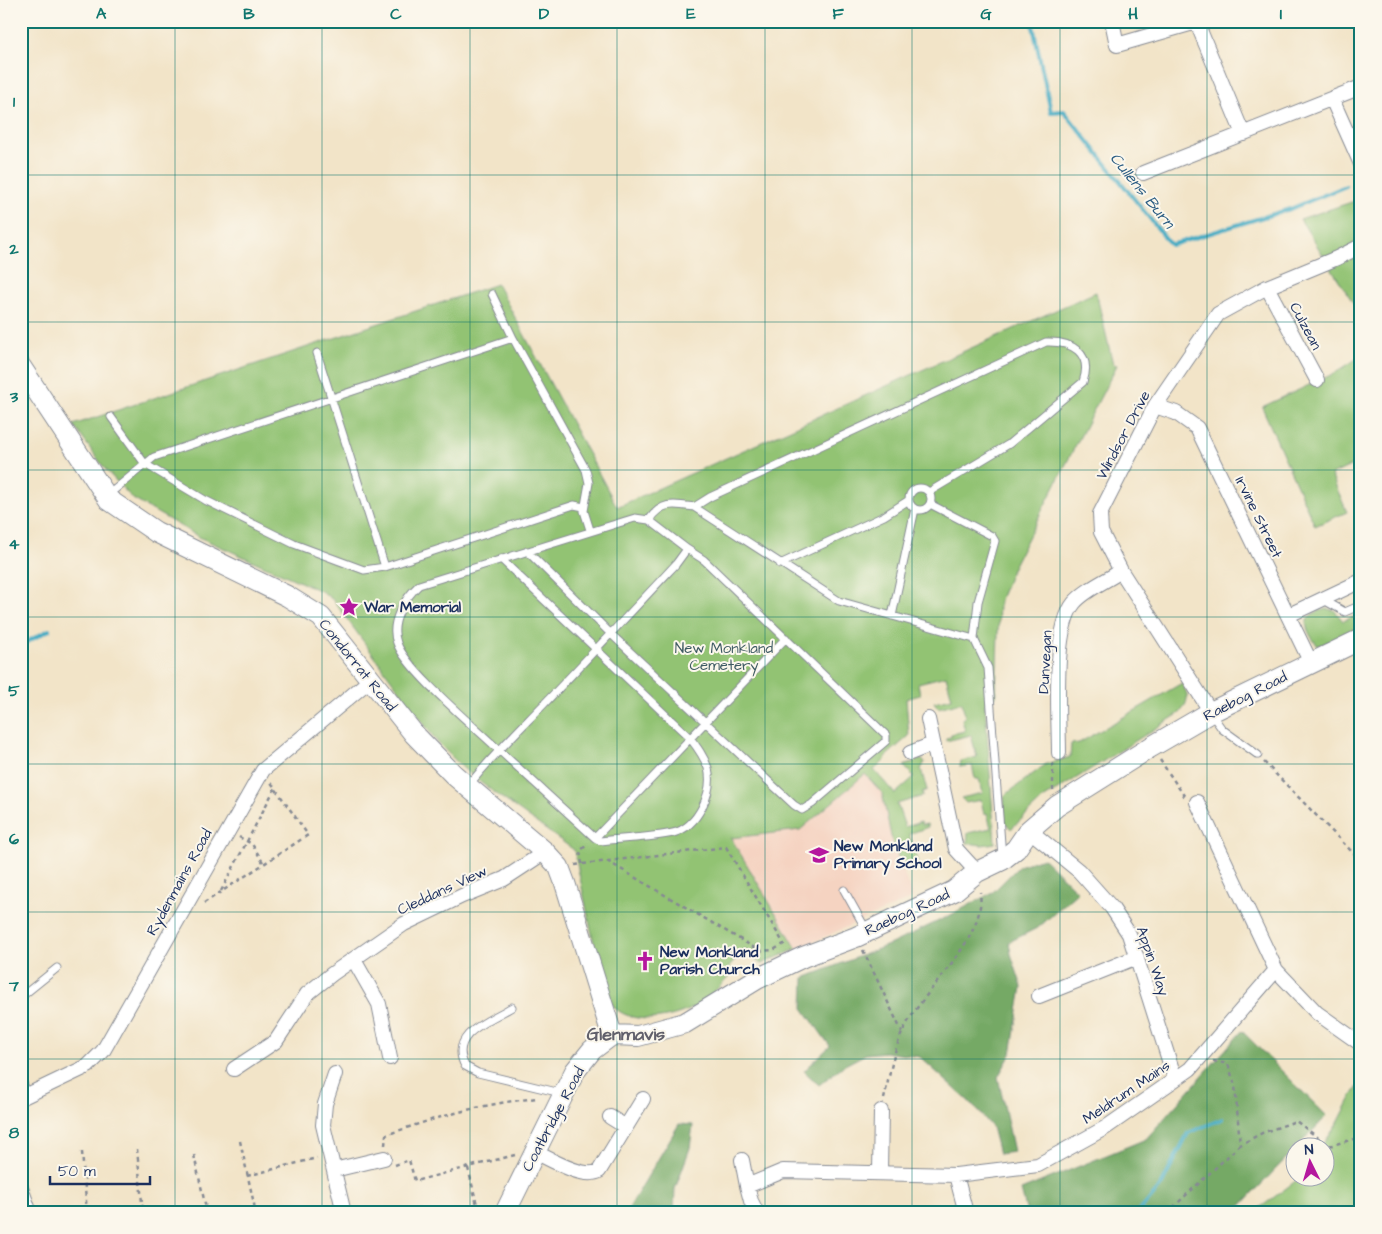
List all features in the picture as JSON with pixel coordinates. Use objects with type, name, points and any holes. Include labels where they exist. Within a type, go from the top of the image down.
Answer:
[{"type":"main road","name":"Condorrat Road","points":[[21,367],[106,497],[156,532],[287,596],[321,618],[414,734],[467,787],[545,852],[559,867],[612,1035]]},
{"type":"main road","name":"Raebog Road","points":[[612,1035],[638,1036],[685,1023],[757,979],[803,957],[862,934],[954,891],[977,872],[1002,860],[1016,849],[1029,830],[1056,806],[1151,746],[1211,712],[1311,663],[1360,644]]},
{"type":"main road","name":"Coatbridge Road","points":[[505,1213],[576,1071],[592,1050],[612,1035]]},
{"type":"street","points":[[1112,21],[1117,45],[1198,22],[1243,134]]},
{"type":"street","points":[[1143,173],[1361,87]]},
{"type":"street","points":[[1332,99],[1361,164]]},
{"type":"street","name":"Windsor Drive","points":[[1211,712],[1121,571],[1102,532],[1100,514],[1156,406],[1218,314],[1268,287],[1361,246]]},
{"type":"street","name":"Culzean","points":[[1268,287],[1317,380]]},
{"type":"street","name":"Irvine Street","points":[[1156,406],[1176,412],[1197,428],[1311,663]]},
{"type":"street","name":"Dunvegan","points":[[1059,754],[1061,630],[1072,605],[1078,598],[1121,571]]},
{"type":"street","points":[[1289,615],[1361,581]]},
{"type":"street","name":"Rydenmains Road","points":[[25,1096],[88,1066],[103,1051],[227,830],[263,770],[370,680]]},
{"type":"street","points":[[928,719],[956,849],[977,872]]},
{"type":"street","points":[[910,753],[933,744]]},
{"type":"street","points":[[1197,802],[1276,970],[1317,1013],[1361,1044]]},
{"type":"street","name":"Appin Way","points":[[1029,830],[1078,872],[1112,908],[1129,934],[1138,957],[1175,1079]]},
{"type":"street","name":"Cleddans View","points":[[234,1069],[276,1040],[307,994],[404,924],[462,896],[504,879],[545,852]]},
{"type":"street","points":[[1038,996],[1138,957]]},
{"type":"street","points":[[354,960],[379,1004],[390,1058]]},
{"type":"street","name":"Meldrum Mains","points":[[747,1186],[783,1171],[956,1175],[1038,1166],[1105,1128],[1190,1069],[1276,970]]},
{"type":"street","points":[[335,1074],[325,1104],[323,1125],[343,1207]]},
{"type":"street","points":[[535,1152],[583,1173],[595,1173],[599,1171],[643,1099]]},
{"type":"street","points":[[880,1172],[881,1111]]},
{"type":"street","points":[[610,1117],[626,1127]]},
{"type":"street","points":[[334,1170],[384,1158]]},
{"type":"street","points":[[742,1160],[750,1201],[757,1213]]},
{"type":"street","points":[[956,1175],[966,1213]]},
{"type":"lane","points":[[492,294],[513,338],[586,470],[589,482],[584,507],[590,530]]},
{"type":"lane","points":[[106,497],[154,456],[513,338]]},
{"type":"lane","points":[[649,520],[656,509],[667,506],[694,506],[1046,342],[1071,344],[1078,350],[1085,366],[1083,382],[1009,444],[929,492]]},
{"type":"lane","points":[[316,353],[384,567]]},
{"type":"lane","points":[[111,417],[145,464],[205,500],[294,544],[364,570],[384,567],[574,505],[584,507]]},
{"type":"lane","points":[[780,564],[884,516],[909,500],[911,493],[918,488],[929,492]]},
{"type":"lane","points":[[929,492],[930,504]]},
{"type":"lane","points":[[892,616],[915,509],[909,500]]},
{"type":"lane","points":[[915,509],[922,510],[930,504]]},
{"type":"lane","points":[[930,504],[992,536],[995,541],[978,602],[974,639],[988,668],[1002,860]]},
{"type":"lane","points":[[694,506],[839,601],[974,639]]},
{"type":"lane","points":[[501,559],[690,738],[701,752],[708,768],[708,795],[695,817],[686,826],[674,832],[600,841],[412,667],[396,643],[395,628],[403,604],[419,585],[501,559],[527,550],[590,530],[635,518],[649,520],[704,560],[876,724],[886,734],[886,741],[812,804],[802,810],[794,805],[611,634],[527,550]]},
{"type":"lane","points":[[467,787],[688,549]]},
{"type":"lane","points":[[1321,599],[1345,612],[1361,605]]},
{"type":"lane","points":[[595,838],[786,638]]},
{"type":"lane","points":[[1211,712],[1222,729],[1258,755]]},
{"type":"lane","points":[[844,890],[862,934]]},
{"type":"lane","points":[[21,997],[57,968]]},
{"type":"lane","points":[[512,1007],[468,1035],[461,1043],[459,1051],[465,1066],[478,1073],[564,1094]]},
{"type":"lane","points":[[21,1079],[25,1096]]},
{"type":"path","points":[[1151,746],[1185,798],[1197,802]]},
{"type":"path","points":[[1056,806],[1053,791],[1052,758],[1059,754]]},
{"type":"path","points":[[1258,755],[1361,861]]},
{"type":"path","points":[[198,906],[308,835],[263,770]]},
{"type":"path","points":[[220,892],[275,788]]},
{"type":"path","points":[[227,830],[252,844],[264,864]]},
{"type":"path","points":[[582,864],[580,851],[595,838]]},
{"type":"path","points":[[559,867],[607,861],[726,847],[784,944],[773,950],[760,951],[607,861]]},
{"type":"path","points":[[881,1111],[902,1032],[935,982],[967,943],[982,904],[977,872]]},
{"type":"path","points":[[862,934],[902,1032]]},
{"type":"path","points":[[1199,1058],[1228,1064],[1234,1085],[1240,1145]]},
{"type":"path","points":[[515,1155],[415,1181],[409,1160],[391,1166],[384,1158],[386,1135],[442,1115],[511,1101],[542,1098]]},
{"type":"path","points":[[1167,1213],[1240,1145],[1296,1120],[1329,1146],[1361,1137]]},
{"type":"path","points":[[240,1141],[256,1213]]},
{"type":"path","points":[[137,1149],[143,1213]]},
{"type":"path","points":[[82,1152],[87,1213]]},
{"type":"path","points":[[194,1155],[207,1213]]},
{"type":"path","points":[[248,1176],[330,1155]]},
{"type":"path","points":[[468,1168],[479,1213]]},
{"type":"path","points":[[294,1213],[343,1207]]},
{"type":"path","points":[[402,1213],[419,1208],[420,1213]]},
{"type":"shaded area","name":"New Monkland Primary School","points":[[865,774],[882,793],[892,841],[913,898],[797,949],[731,838],[800,830]]},
{"type":"green space","points":[[1361,199],[1361,315],[1300,219]]},
{"type":"green space","name":"New Monkland Cemetery","points":[[497,284],[617,507],[1096,292],[1113,364],[1117,365],[1013,567],[999,602],[996,696],[985,704],[995,843],[982,845],[967,843],[968,833],[991,828],[987,813],[984,814],[981,800],[966,803],[961,798],[983,793],[979,779],[975,779],[972,765],[960,767],[961,761],[977,757],[971,735],[946,741],[946,738],[951,737],[951,734],[965,731],[962,719],[965,717],[962,702],[938,708],[934,702],[952,698],[946,676],[918,683],[920,695],[906,699],[909,736],[885,757],[886,759],[874,770],[895,794],[914,777],[904,766],[921,759],[925,762],[921,769],[927,790],[922,792],[923,796],[897,804],[905,827],[921,822],[922,825],[927,824],[928,827],[909,834],[919,863],[903,869],[892,841],[882,793],[865,774],[800,830],[731,838],[797,949],[761,964],[745,949],[729,967],[734,972],[713,993],[690,1009],[669,1016],[645,1019],[634,1017],[624,1014],[612,1005],[605,995],[574,850],[484,785],[464,769],[438,743],[333,600],[323,592],[201,538],[133,499],[105,469],[73,425]]},
{"type":"green space","points":[[1361,356],[1361,461],[1331,475],[1347,512],[1315,526],[1262,407],[1335,373]]},
{"type":"green space","points":[[1327,609],[1334,610],[1343,621],[1361,614],[1361,628],[1318,646],[1309,633],[1307,622],[1312,614]]},
{"type":"green space","points":[[1182,683],[1187,698],[1180,713],[1043,799],[1011,829],[1005,822],[1004,796],[1046,764],[1070,757],[1071,744],[1079,743]]},
{"type":"green space","points":[[1043,858],[1078,892],[1039,927],[1009,942],[1022,987],[1011,1054],[998,1077],[1014,1152],[999,1154],[992,1127],[975,1107],[920,1057],[885,1052],[866,1054],[843,1066],[819,1085],[804,1071],[830,1046],[803,1008],[804,978],[891,944],[949,916],[993,892],[1019,866]]},
{"type":"green space","points":[[1242,1031],[1327,1116],[1308,1136],[1284,1136],[1284,1160],[1234,1213],[1027,1213],[1021,1190],[1146,1139]]},
{"type":"green space","points":[[1361,1084],[1361,1213],[1253,1213],[1289,1186],[1334,1186],[1334,1136],[1329,1136],[1355,1090]]},
{"type":"green space","points":[[679,1124],[693,1125],[690,1148],[675,1189],[674,1213],[626,1213]]},
{"type":"waterway","name":"Cullens Burn","points":[[1032,21],[1051,112],[1064,111],[1171,245],[1290,209],[1346,186]]},
{"type":"waterway","points":[[21,645],[49,630]]},
{"type":"waterway","points":[[1138,1213],[1161,1186],[1188,1133],[1222,1119]]},
{"type":"place","name":"War Memorial","points":[[349,607]]},
{"type":"place","name":"New Monkland Primary School","points":[[819,855]]},
{"type":"place","name":"New Monkland Parish Church","points":[[645,961]]},
{"type":"district","name":"Glenmavis","points":[[626,1034]]}]
